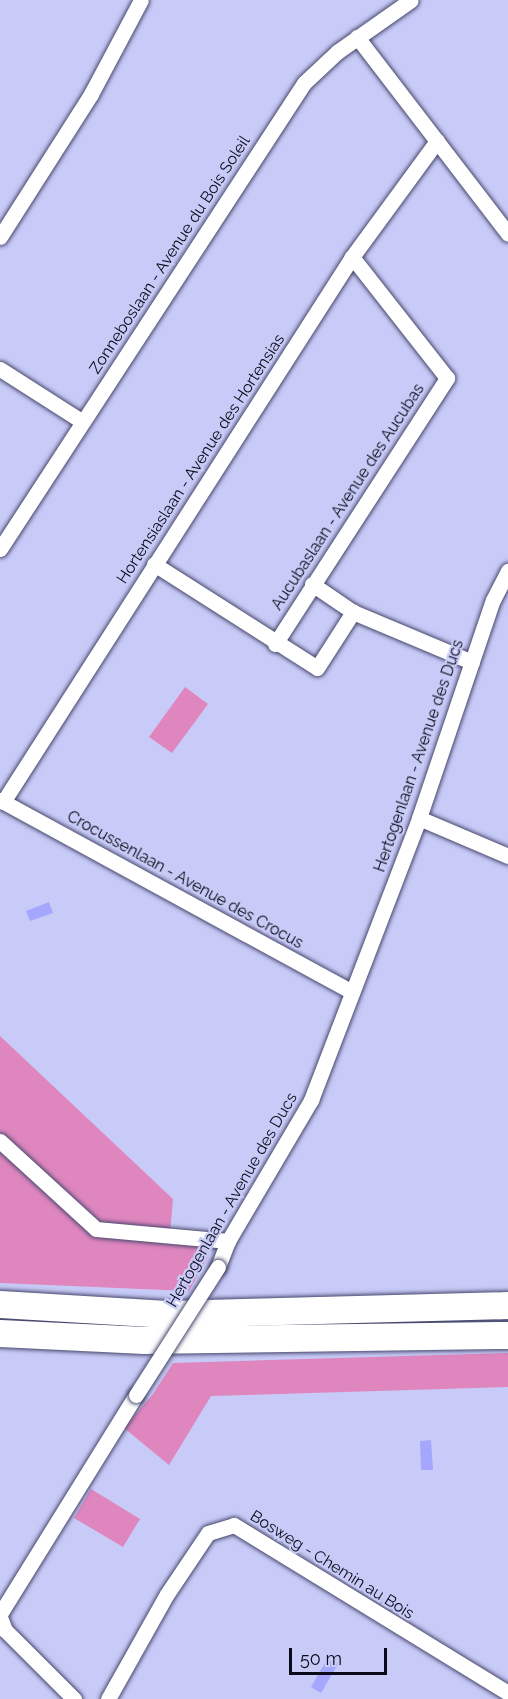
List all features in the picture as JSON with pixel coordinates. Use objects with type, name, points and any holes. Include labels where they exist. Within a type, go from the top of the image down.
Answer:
[{"type":"highway","points":[[0,1304],[167,1314],[508,1305]]},
{"type":"highway","points":[[0,1333],[144,1340],[508,1335]]},
{"type":"street","points":[[0,237],[91,94],[141,0]]},
{"type":"street","name":"Zonneboslaan - Avenue du Bois Soleil","points":[[0,549],[292,98],[318,66],[405,4]]},
{"type":"street","points":[[357,37],[508,234]]},
{"type":"street","name":"Hortensiaslaan - Avenue des Hortensias","points":[[2,801],[352,257],[437,141]]},
{"type":"street","name":"Aucubaslaan - Avenue des Aucubas","points":[[275,644],[447,378],[352,257]]},
{"type":"street","points":[[0,369],[83,422]]},
{"type":"street","points":[[154,564],[275,644],[317,668],[353,612]]},
{"type":"street","name":"Hertogenlaan - Avenue des Ducs","points":[[74,1699],[5,1630],[0,1615],[218,1267],[228,1241],[310,1100],[419,818],[472,662],[508,571]]},
{"type":"street","points":[[312,584],[353,612],[472,662]]},
{"type":"street","name":"Crocussenlaan - Avenue des Crocus","points":[[2,801],[352,992]]},
{"type":"street","points":[[419,818],[508,856]]},
{"type":"street","points":[[0,1142],[96,1229],[228,1241]]},
{"type":"street","name":"Bosweg - Chemin au Bois","points":[[108,1699],[166,1594],[208,1533],[234,1525],[508,1693]]},
{"type":"shaded area","points":[[185,687],[208,704],[172,753],[149,737]]},
{"type":"shaded area","points":[[0,1036],[173,1199],[169,1244],[202,1246],[209,1254],[189,1291],[0,1283]]},
{"type":"shaded area","points":[[508,1353],[508,1387],[211,1396],[169,1465],[124,1428],[153,1394],[173,1363]]},
{"type":"shaded area","points":[[91,1489],[140,1519],[123,1547],[74,1518]]},
{"type":"water","points":[[49,902],[53,913],[30,921],[26,911]]},
{"type":"water","points":[[431,1440],[433,1470],[421,1470],[420,1441]]},
{"type":"water","points":[[327,1659],[338,1664],[321,1693],[311,1687]]}]
